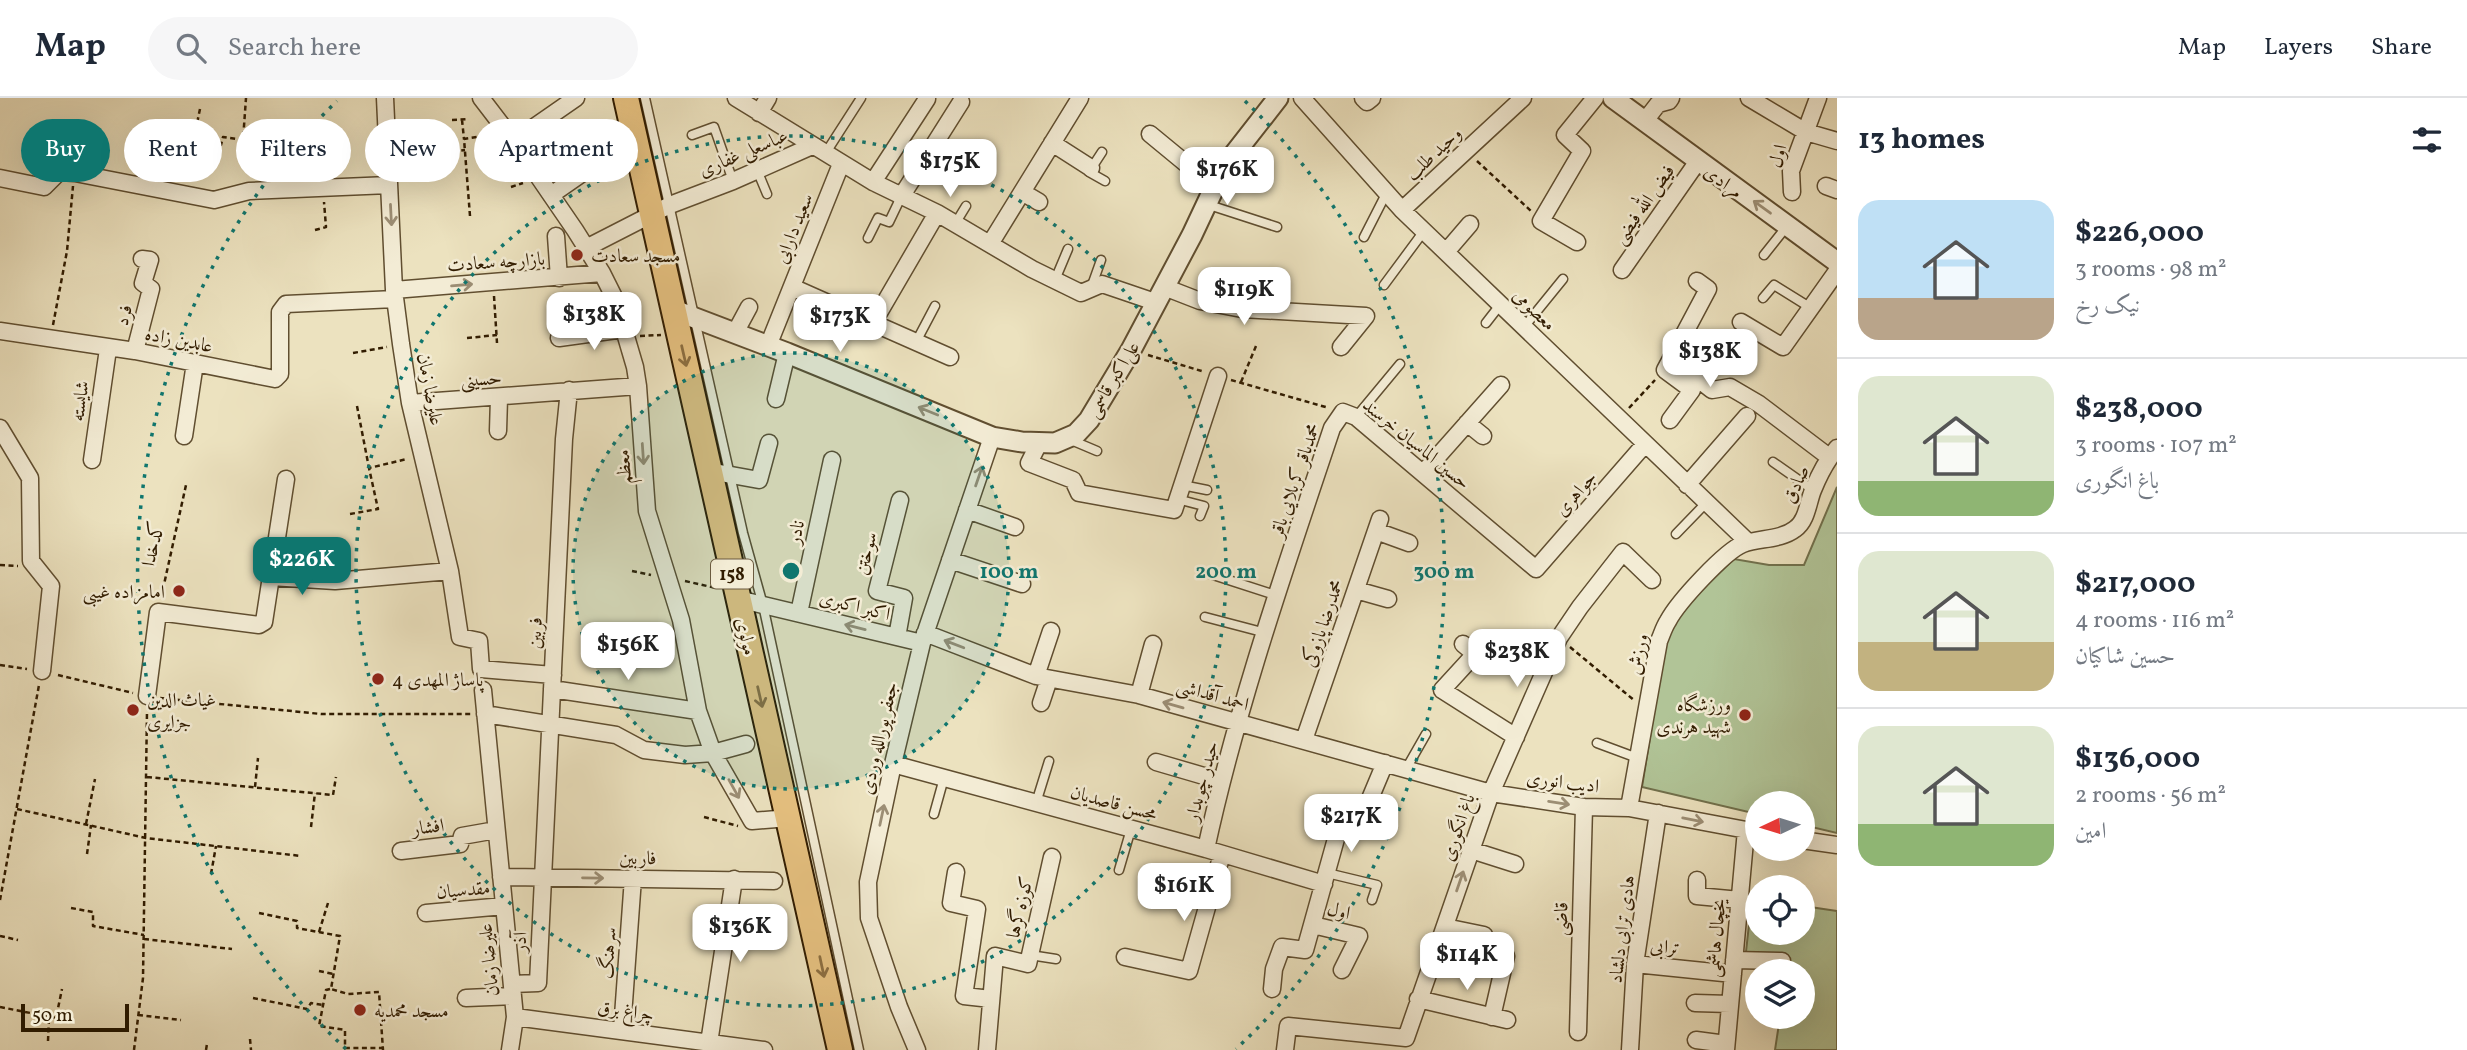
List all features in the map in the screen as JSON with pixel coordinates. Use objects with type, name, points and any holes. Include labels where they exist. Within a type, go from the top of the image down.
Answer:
[{"type":"main road","name":"مولوی","points":[[626,98],[661,209],[682,321],[720,473],[737,595],[841,1050]]},
{"type":"street","name":"علیرضا زمان","points":[[385,98],[395,295],[401,344],[410,403],[450,571],[460,637],[479,641],[481,669],[553,682]]},
{"type":"street","name":"معظم","points":[[481,98],[497,119]]},
{"type":"street","points":[[541,119],[576,98]]},
{"type":"street","points":[[736,98],[841,164],[901,197],[937,213],[1082,293],[1102,284],[1242,309],[1368,312],[1341,347]]},
{"type":"street","points":[[759,113],[768,98]]},
{"type":"street","points":[[989,244],[1080,98]]},
{"type":"street","name":"علی‌اکبر قاسمی","points":[[1067,438],[1076,434],[1089,420],[1131,350],[1224,167],[1278,98]]},
{"type":"street","name":"معصومی","points":[[1302,98],[1402,210],[1748,542]]},
{"type":"street","points":[[1363,98],[1367,102],[1371,98]]},
{"type":"street","name":"وحید طلب","points":[[1402,210],[1523,98]]},
{"type":"street","points":[[1577,242],[1541,221],[1582,151],[1565,135],[1595,98]]},
{"type":"street","points":[[1644,122],[1658,104],[1671,98]]},
{"type":"street","points":[[1749,98],[1806,132],[1837,141]]},
{"type":"street","name":"اول","points":[[1792,192],[1791,171],[1818,98]]},
{"type":"street","points":[[873,182],[927,99]]},
{"type":"street","name":"مرادی","points":[[1620,100],[1644,122],[1837,262]]},
{"type":"street","points":[[901,197],[961,102]]},
{"type":"street","points":[[1150,134],[1201,176],[1199,181],[1210,195]]},
{"type":"street","points":[[1052,143],[1091,168]]},
{"type":"street","name":"عباسعلی غفاری","points":[[661,209],[757,170],[819,150]]},
{"type":"street","name":"فیض الله فیضی","points":[[1622,270],[1698,162]]},
{"type":"street","name":"سعید دارابی","points":[[776,399],[778,350],[792,287],[841,164]]},
{"type":"street","points":[[0,178],[44,187],[51,182]]},
{"type":"street","points":[[110,180],[214,200],[249,191],[389,185]]},
{"type":"street","name":"معظم","points":[[542,182],[586,247],[615,299],[638,386],[647,511],[681,620],[698,711],[713,753],[752,821]]},
{"type":"street","points":[[551,195],[570,182]]},
{"type":"street","points":[[1022,191],[1039,202]]},
{"type":"street","points":[[586,247],[661,209]]},
{"type":"street","points":[[873,323],[937,213]]},
{"type":"street","points":[[1446,252],[1470,224]]},
{"type":"street","points":[[556,236],[559,278]]},
{"type":"street","name":"فرد","points":[[135,351],[151,289],[143,283],[152,261]]},
{"type":"street","points":[[1741,321],[1783,347],[1837,271]]},
{"type":"street","name":"بازارچه سعادت","points":[[282,307],[286,304],[395,295],[492,282],[602,273]]},
{"type":"street","points":[[1668,364],[1708,289],[1696,281]]},
{"type":"street","points":[[792,287],[950,357]]},
{"type":"street","name":"عابدین زاده","points":[[0,331],[135,351],[275,379],[279,378],[282,307]]},
{"type":"street","points":[[735,333],[749,307]]},
{"type":"street","points":[[682,321],[735,333],[992,437],[1039,443],[1055,443],[1067,438]]},
{"type":"street","points":[[559,338],[625,333]]},
{"type":"street","name":"شایسته","points":[[92,460],[108,349]]},
{"type":"street","points":[[184,436],[195,363]]},
{"type":"street","points":[[1668,364],[1692,390],[1670,420]]},
{"type":"street","points":[[1668,364],[1712,390],[1730,387],[1833,452]]},
{"type":"street","points":[[1039,443],[1029,463],[1073,480],[1077,500],[1178,498],[1218,376]]},
{"type":"street","points":[[1423,473],[1501,385]]},
{"type":"street","name":"حسینی","points":[[410,403],[638,386]]},
{"type":"street","name":"فربین","points":[[544,877],[569,390]]},
{"type":"street","points":[[498,431],[499,398]]},
{"type":"street","name":"حسین الماسیان خرسند","points":[[1350,414],[1536,569]]},
{"type":"street","name":"محمدباقر کربلایی باقر","points":[[1238,724],[1332,428],[1350,414]]},
{"type":"street","points":[[1687,485],[1747,416]]},
{"type":"street","points":[[1467,423],[1483,436]]},
{"type":"street","points":[[0,428],[30,478],[31,561],[51,586],[42,671]]},
{"type":"street","name":"جعفر پورالله وردی","points":[[917,1050],[899,1007],[869,918],[868,882],[892,764],[924,638],[992,437]]},
{"type":"street","points":[[720,473],[759,480],[769,443]]},
{"type":"street","name":"جواهری","points":[[1536,569],[1645,444]]},
{"type":"street","name":"صادق","points":[[1748,542],[1785,534],[1797,528],[1833,452]]},
{"type":"street","name":"نادر","points":[[799,613],[832,460]]},
{"type":"street","points":[[147,696],[158,611],[262,624],[286,479]]},
{"type":"street","name":"سوختن","points":[[897,637],[904,598],[877,591],[900,500]]},
{"type":"street","points":[[967,510],[1015,527]]},
{"type":"street","name":"محمدرضا پازوکی","points":[[1304,740],[1378,525],[1409,543]]},
{"type":"street","name":"ورزش","points":[[1629,808],[1640,759],[1659,641],[1668,620],[1679,604],[1733,548],[1748,542]]},
{"type":"street","name":"باغ انگوری","points":[[1285,1050],[1288,1026],[1406,1038],[1491,793],[1559,638],[1623,552],[1652,580]]},
{"type":"street","points":[[950,560],[1021,584]]},
{"type":"street","points":[[271,577],[335,581],[450,571]]},
{"type":"street","points":[[1356,590],[1388,599]]},
{"type":"street","name":"اکبر اکبری","points":[[737,595],[763,605],[897,637],[924,638]]},
{"type":"street","points":[[1041,703],[1042,677],[1051,631]]},
{"type":"street","name":"احمد آقداشی","points":[[924,638],[1042,677],[1139,695],[1491,793]]},
{"type":"street","points":[[1463,643],[1475,654],[1441,690],[1516,737]]},
{"type":"street","points":[[1139,695],[1153,644]]},
{"type":"street","points":[[553,682],[698,711]]},
{"type":"street","name":"علیرضا زمان","points":[[483,690],[515,1017]]},
{"type":"street","points":[[485,714],[616,735],[644,750],[685,755],[713,753],[746,744]]},
{"type":"street","name":"حیدر چوبدار","points":[[1206,849],[1221,780],[1238,724]]},
{"type":"street","points":[[1156,762],[1221,780]]},
{"type":"street","points":[[1272,989],[1274,969],[1282,947],[1305,950],[1339,828],[1359,825],[1385,763]]},
{"type":"street","name":"محسن قاصدیان","points":[[892,764],[1222,854],[1325,879]]},
{"type":"street","name":"ادیب انوری","points":[[1491,793],[1584,807],[1629,808],[1745,830]]},
{"type":"street","name":"قاضی","points":[[1578,1032],[1584,807]]},
{"type":"street","name":"هادی ترابی دلشاد","points":[[1630,1050],[1635,964],[1658,813]]},
{"type":"street","points":[[752,821],[789,818]]},
{"type":"street","name":"افشار","points":[[401,850],[460,844],[462,836],[496,830]]},
{"type":"street","points":[[1815,842],[1837,845]]},
{"type":"street","points":[[1471,850],[1515,864]]},
{"type":"street","points":[[1125,957],[1189,971],[1222,854]]},
{"type":"street","name":"کوزه‌گرها","points":[[987,1050],[995,956],[1028,964],[1052,857]]},
{"type":"street","name":"یخچال هاشمی","points":[[1726,1047],[1746,861]]},
{"type":"street","points":[[956,872],[951,903],[976,909],[964,996],[991,999]]},
{"type":"street","name":"فاربین","points":[[501,877],[774,881]]},
{"type":"street","name":"آذر","points":[[512,990],[538,983],[544,877]]},
{"type":"street","name":"سرهنگ","points":[[622,1030],[633,878]]},
{"type":"street","points":[[709,1043],[734,879]]},
{"type":"street","points":[[1697,880],[1697,896],[1740,900]]},
{"type":"street","name":"مقدسیان","points":[[426,913],[504,906]]},
{"type":"street","name":"اول","points":[[1312,925],[1359,936],[1342,971]]},
{"type":"street","points":[[1445,927],[1483,934]]},
{"type":"street","points":[[1418,999],[1500,1019],[1506,956]]},
{"type":"street","name":"ترابی","points":[[1635,964],[1745,966]]},
{"type":"street","points":[[466,998],[512,990]]},
{"type":"street","points":[[1695,1003],[1730,1004]]},
{"type":"street","points":[[510,1050],[515,1017]]},
{"type":"street","name":"چراغ برق","points":[[515,1017],[764,1050]]},
{"type":"street","points":[[1696,1040],[1726,1047]]},
{"type":"lane","points":[[645,98],[661,209]]},
{"type":"lane","points":[[819,150],[861,98]]},
{"type":"lane","points":[[692,135],[714,127],[733,181]]},
{"type":"lane","points":[[1102,152],[1088,172],[1105,181]]},
{"type":"lane","points":[[757,170],[767,194]]},
{"type":"lane","points":[[1364,237],[1387,192]]},
{"type":"lane","points":[[1210,195],[1278,227]]},
{"type":"lane","points":[[868,238],[878,218],[889,222],[901,197]]},
{"type":"lane","points":[[955,224],[966,206]]},
{"type":"lane","points":[[1764,255],[1787,226]]},
{"type":"lane","points":[[1384,285],[1424,231]]},
{"type":"lane","points":[[1055,280],[1068,249]]},
{"type":"lane","points":[[1091,288],[1101,260]]},
{"type":"lane","points":[[1524,327],[1563,279]]},
{"type":"lane","points":[[1763,298],[1773,285],[1811,308]]},
{"type":"lane","points":[[1486,323],[1500,305]]},
{"type":"lane","points":[[916,342],[935,306]]},
{"type":"lane","points":[[1350,414],[1400,364]]},
{"type":"lane","points":[[1067,438],[1097,451]]},
{"type":"lane","points":[[1773,462],[1813,490]]},
{"type":"lane","points":[[720,473],[763,605],[859,1050]]},
{"type":"lane","points":[[1178,498],[1207,490]]},
{"type":"lane","points":[[1178,498],[1204,506],[1200,516]]},
{"type":"lane","points":[[1676,534],[1706,502]]},
{"type":"lane","points":[[1207,573],[1278,596]]},
{"type":"lane","points":[[1205,617],[1266,633]]},
{"type":"lane","points":[[1406,769],[1426,734]]},
{"type":"lane","points":[[1597,743],[1640,759]]},
{"type":"lane","points":[[1036,803],[1049,761]]},
{"type":"lane","points":[[934,814],[944,778]]},
{"type":"lane","points":[[1311,814],[1339,828]]},
{"type":"lane","points":[[1119,870],[1130,829]]},
{"type":"lane","points":[[1325,879],[1377,885],[1372,900]]},
{"type":"lane","points":[[1030,955],[1056,959]]},
{"type":"path","points":[[222,141],[223,137],[243,140],[246,98]]},
{"type":"path","points":[[198,119],[200,109]]},
{"type":"path","points":[[468,119],[462,120],[470,216]]},
{"type":"path","points":[[464,139],[474,139]]},
{"type":"path","points":[[460,151],[465,150]]},
{"type":"path","points":[[1467,151],[1541,221]]},
{"type":"path","points":[[50,339],[67,251],[74,182]]},
{"type":"path","points":[[162,182],[162,191]]},
{"type":"path","points":[[188,195],[190,182]]},
{"type":"path","points":[[315,230],[326,227],[317,182]]},
{"type":"path","points":[[492,282],[497,343]]},
{"type":"path","points":[[625,333],[682,321]]},
{"type":"path","points":[[467,338],[497,335]]},
{"type":"path","points":[[354,353],[401,344]]},
{"type":"path","points":[[1240,383],[1256,346]]},
{"type":"path","name":"حسین الماسیان خرسند","points":[[1131,350],[1350,414]]},
{"type":"path","points":[[1619,419],[1668,364]]},
{"type":"path","points":[[350,514],[378,509],[357,406]]},
{"type":"path","points":[[369,468],[424,455]]},
{"type":"path","name":"کدخدا","points":[[158,611],[186,485]]},
{"type":"path","points":[[668,578],[737,595]]},
{"type":"path","points":[[1559,638],[1647,712]]},
{"type":"path","points":[[0,665],[42,671],[147,696],[321,714],[485,714]]},
{"type":"path","points":[[0,900],[42,671]]},
{"type":"path","points":[[134,1050],[143,978],[147,696]]},
{"type":"path","points":[[255,787],[258,758]]},
{"type":"path","points":[[147,777],[333,794],[336,777]]},
{"type":"path","points":[[87,854],[94,779]]},
{"type":"path","points":[[311,827],[316,793]]},
{"type":"path","points":[[17,808],[146,838],[300,856]]},
{"type":"path","points":[[704,817],[736,827],[752,821]]},
{"type":"path","points":[[211,874],[216,846]]},
{"type":"path","points":[[319,932],[328,903]]},
{"type":"path","points":[[71,908],[93,912],[93,926],[144,937],[232,949]]},
{"type":"path","points":[[259,914],[297,921],[297,928],[341,936],[331,989]]},
{"type":"path","points":[[0,936],[18,940]]},
{"type":"path","points":[[319,971],[333,974]]},
{"type":"path","points":[[0,1007],[56,1018],[62,989]]},
{"type":"path","points":[[326,990],[348,994],[379,992],[382,1049],[345,1048],[345,1030],[319,1026],[323,1005],[326,990]]},
{"type":"path","points":[[253,998],[307,1009],[311,1003],[323,1005]]},
{"type":"path","points":[[138,1015],[181,1020]]},
{"type":"path","points":[[48,1041],[49,1017]]},
{"type":"path","points":[[250,1039],[251,1050]]},
{"type":"path","points":[[206,1050],[207,1044]]},
{"type":"green space","name":"ورزشگاه شهید هرندی","points":[[1837,487],[1837,833],[1815,828],[1815,791],[1745,791],[1745,811],[1642,787],[1665,644],[1681,610],[1734,559],[1769,565],[1804,565]]},
{"type":"green space","points":[[1815,908],[1837,911],[1837,1050],[1775,1050],[1778,1029],[1815,1029],[1815,959],[1745,959],[1747,945],[1815,945]]},
{"type":"place","name":"مسجد سعادت","points":[[577,255]]},
{"type":"place","name":"امامزاده غیبی","points":[[179,591]]},
{"type":"place","name":"پاساژ المهدی 4","points":[[378,679]]},
{"type":"place","name":"غیاث الدین جزایری","points":[[133,710]]},
{"type":"place","name":"ورزشگاه شهید هرندی","points":[[1745,715]]},
{"type":"place","name":"مسجد محمدیه","points":[[360,1010]]}]
